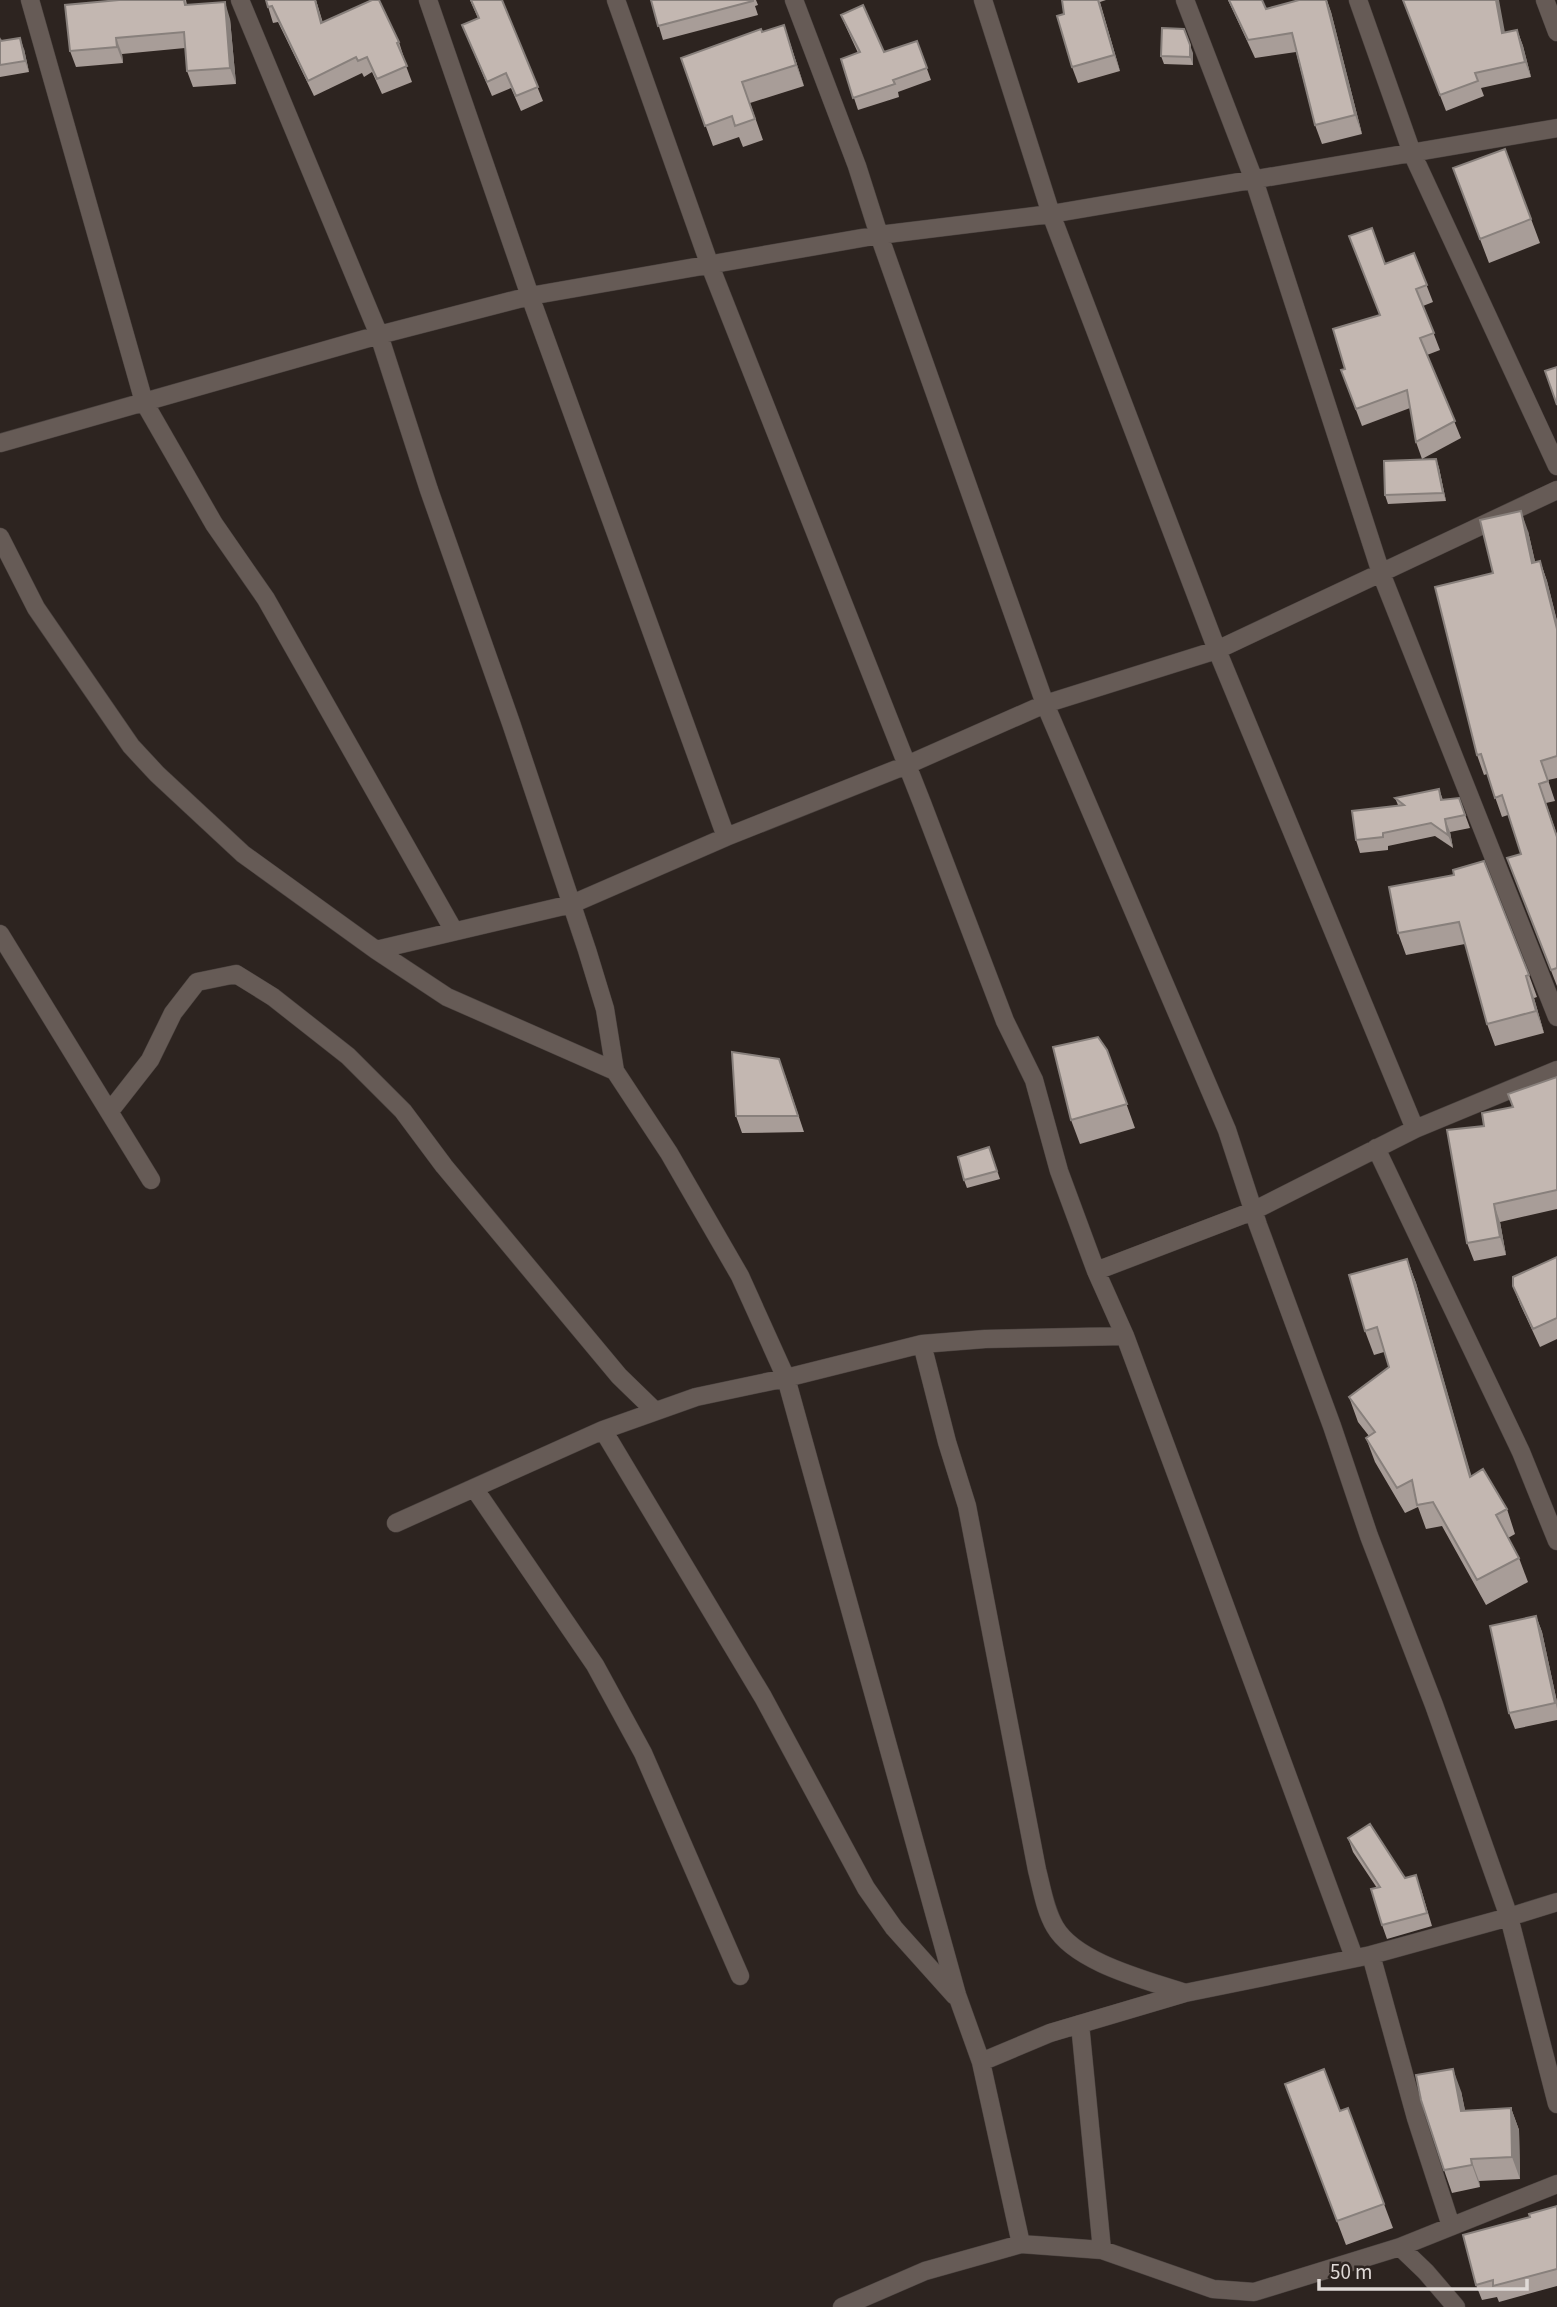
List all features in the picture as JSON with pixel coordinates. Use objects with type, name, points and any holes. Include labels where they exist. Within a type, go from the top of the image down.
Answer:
[{"type":"street","points":[[30,0],[144,402],[214,524],[273,611],[454,931]]},
{"type":"street","points":[[240,0],[379,335],[429,490],[572,904],[605,1009],[615,1071],[669,1153],[740,1276],[786,1378],[960,2001],[981,2062],[1021,2244]]},
{"type":"street","points":[[428,0],[530,296],[726,837]]},
{"type":"street","points":[[616,0],[709,263],[1005,1021],[1034,1080],[1059,1171],[1096,1272],[1125,1336],[1362,1956],[1451,2226]]},
{"type":"street","points":[[794,0],[857,166],[1045,704],[1227,1130],[1253,1211],[1332,1426],[1369,1536],[1434,1704],[1509,1917],[1557,2104]]},
{"type":"street","points":[[983,0],[1051,214],[1217,650],[1415,1129]]},
{"type":"street","points":[[1185,0],[1254,180],[1381,573],[1557,1017]]},
{"type":"street","points":[[1358,0],[1412,153],[1557,466]]},
{"type":"street","points":[[1545,0],[1557,32]]},
{"type":"street","points":[[0,443],[379,335],[530,296],[879,235],[1051,214],[1557,128]]},
{"type":"street","points":[[376,950],[572,904],[726,837],[907,765],[1045,704],[1217,650],[1557,490]]},
{"type":"street","points":[[0,537],[36,608],[131,746],[157,775],[243,853],[447,998],[615,1071]]},
{"type":"street","points":[[0,934],[152,1180]]},
{"type":"street","points":[[110,1111],[150,1059],[173,1013],[197,982],[236,974],[273,998],[348,1056],[403,1111],[443,1166],[619,1376],[655,1411]]},
{"type":"street","points":[[1096,1272],[1253,1211],[1415,1129],[1557,1070]]},
{"type":"street","points":[[1376,1148],[1521,1452],[1557,1541]]},
{"type":"street","points":[[396,1523],[603,1430],[696,1397],[922,1344],[985,1339],[1125,1336]]},
{"type":"street","points":[[922,1344],[947,1442],[967,1506],[1046,1904],[1056,1928],[1070,1943],[1095,1960],[1185,1993]]},
{"type":"street","points":[[603,1430],[763,1697],[866,1888],[894,1928],[960,2001]]},
{"type":"street","points":[[474,1489],[595,1665],[643,1753],[740,1976]]},
{"type":"street","points":[[981,2062],[1049,2033],[1185,1993],[1362,1956],[1557,1902]]},
{"type":"street","points":[[1080,2024],[1102,2250]]},
{"type":"street","points":[[842,2307],[925,2272],[1021,2244],[1102,2250],[1213,2289],[1254,2292],[1401,2247],[1557,2184]]},
{"type":"street","points":[[1401,2247],[1456,2307]]},
{"type":"building","points":[[119,0],[184,0],[185,5],[225,2],[230,68],[187,71],[184,32],[116,38],[117,47],[70,51],[65,5]]},
{"type":"building","points":[[266,0],[315,0],[321,23],[372,0],[379,0],[407,66],[377,79],[367,57],[358,61],[356,57],[308,81],[272,6],[268,7]]},
{"type":"building","points":[[471,0],[502,0],[538,87],[516,96],[506,73],[487,82],[462,25],[479,18]]},
{"type":"building","points":[[651,0],[753,0],[753,1],[658,26]]},
{"type":"building","points":[[1062,0],[1098,0],[1114,55],[1072,67],[1057,16],[1064,14]]},
{"type":"building","points":[[1229,0],[1262,0],[1266,9],[1299,0],[1326,0],[1355,115],[1315,125],[1292,33],[1248,40]]},
{"type":"building","points":[[1403,0],[1496,0],[1502,33],[1517,30],[1525,62],[1475,73],[1478,81],[1440,95]]},
{"type":"building","points":[[863,5],[884,52],[917,41],[927,68],[893,80],[895,84],[853,98],[841,59],[860,52],[841,15]]},
{"type":"building","points":[[784,25],[796,65],[742,82],[755,119],[735,126],[732,116],[705,126],[681,58],[761,29],[762,32]]},
{"type":"building","points":[[1162,28],[1184,29],[1190,45],[1190,57],[1161,56]]},
{"type":"building","points":[[20,38],[25,61],[0,65],[0,39]]},
{"type":"building","points":[[1505,149],[1531,219],[1480,239],[1453,168]]},
{"type":"building","points":[[1372,228],[1385,264],[1414,253],[1427,285],[1416,289],[1434,333],[1420,338],[1455,421],[1416,442],[1407,390],[1356,409],[1341,370],[1345,369],[1333,329],[1380,315],[1349,236]]},
{"type":"building","points":[[1557,367],[1557,405],[1545,371]]},
{"type":"building","points":[[1436,459],[1443,493],[1385,495],[1384,461]]},
{"type":"building","points":[[1521,511],[1532,563],[1540,561],[1557,629],[1557,756],[1541,761],[1548,781],[1539,784],[1557,837],[1557,968],[1551,970],[1507,858],[1521,854],[1502,795],[1495,798],[1481,754],[1477,755],[1435,587],[1493,573],[1480,520]]},
{"type":"building","points":[[1439,789],[1441,800],[1459,798],[1465,815],[1445,819],[1448,835],[1431,823],[1383,833],[1383,837],[1356,840],[1352,811],[1404,805],[1395,798]]},
{"type":"building","points":[[1484,861],[1529,975],[1526,976],[1536,1011],[1487,1024],[1459,922],[1398,933],[1389,887],[1454,875],[1453,870]]},
{"type":"building","points":[[1098,1037],[1107,1050],[1127,1104],[1071,1120],[1053,1047]]},
{"type":"building","points":[[732,1052],[779,1059],[798,1116],[736,1116]]},
{"type":"building","points":[[1557,1077],[1557,1190],[1494,1204],[1500,1237],[1467,1243],[1447,1130],[1484,1126],[1482,1113],[1513,1107],[1508,1094]]},
{"type":"building","points":[[989,1147],[997,1171],[964,1180],[958,1157]]},
{"type":"building","points":[[1557,1257],[1557,1318],[1533,1329],[1513,1286],[1513,1277]]},
{"type":"building","points":[[1407,1259],[1470,1477],[1483,1469],[1507,1509],[1496,1515],[1519,1558],[1477,1580],[1433,1502],[1417,1505],[1412,1480],[1397,1488],[1366,1438],[1375,1432],[1349,1397],[1389,1367],[1377,1327],[1365,1331],[1349,1275]]},
{"type":"building","points":[[1536,1616],[1555,1703],[1509,1713],[1490,1626]]},
{"type":"building","points":[[1370,1824],[1405,1878],[1416,1875],[1427,1913],[1382,1925],[1371,1889],[1380,1887],[1348,1838]]},
{"type":"building","points":[[1324,2069],[1340,2111],[1348,2108],[1384,2204],[1337,2221],[1285,2084]]},
{"type":"building","points":[[1453,2069],[1461,2111],[1511,2108],[1512,2157],[1471,2159],[1472,2165],[1444,2170],[1421,2100],[1416,2075]]},
{"type":"building","points":[[1557,2206],[1557,2269],[1493,2286],[1493,2280],[1476,2285],[1463,2235],[1530,2217],[1529,2214]]}]
